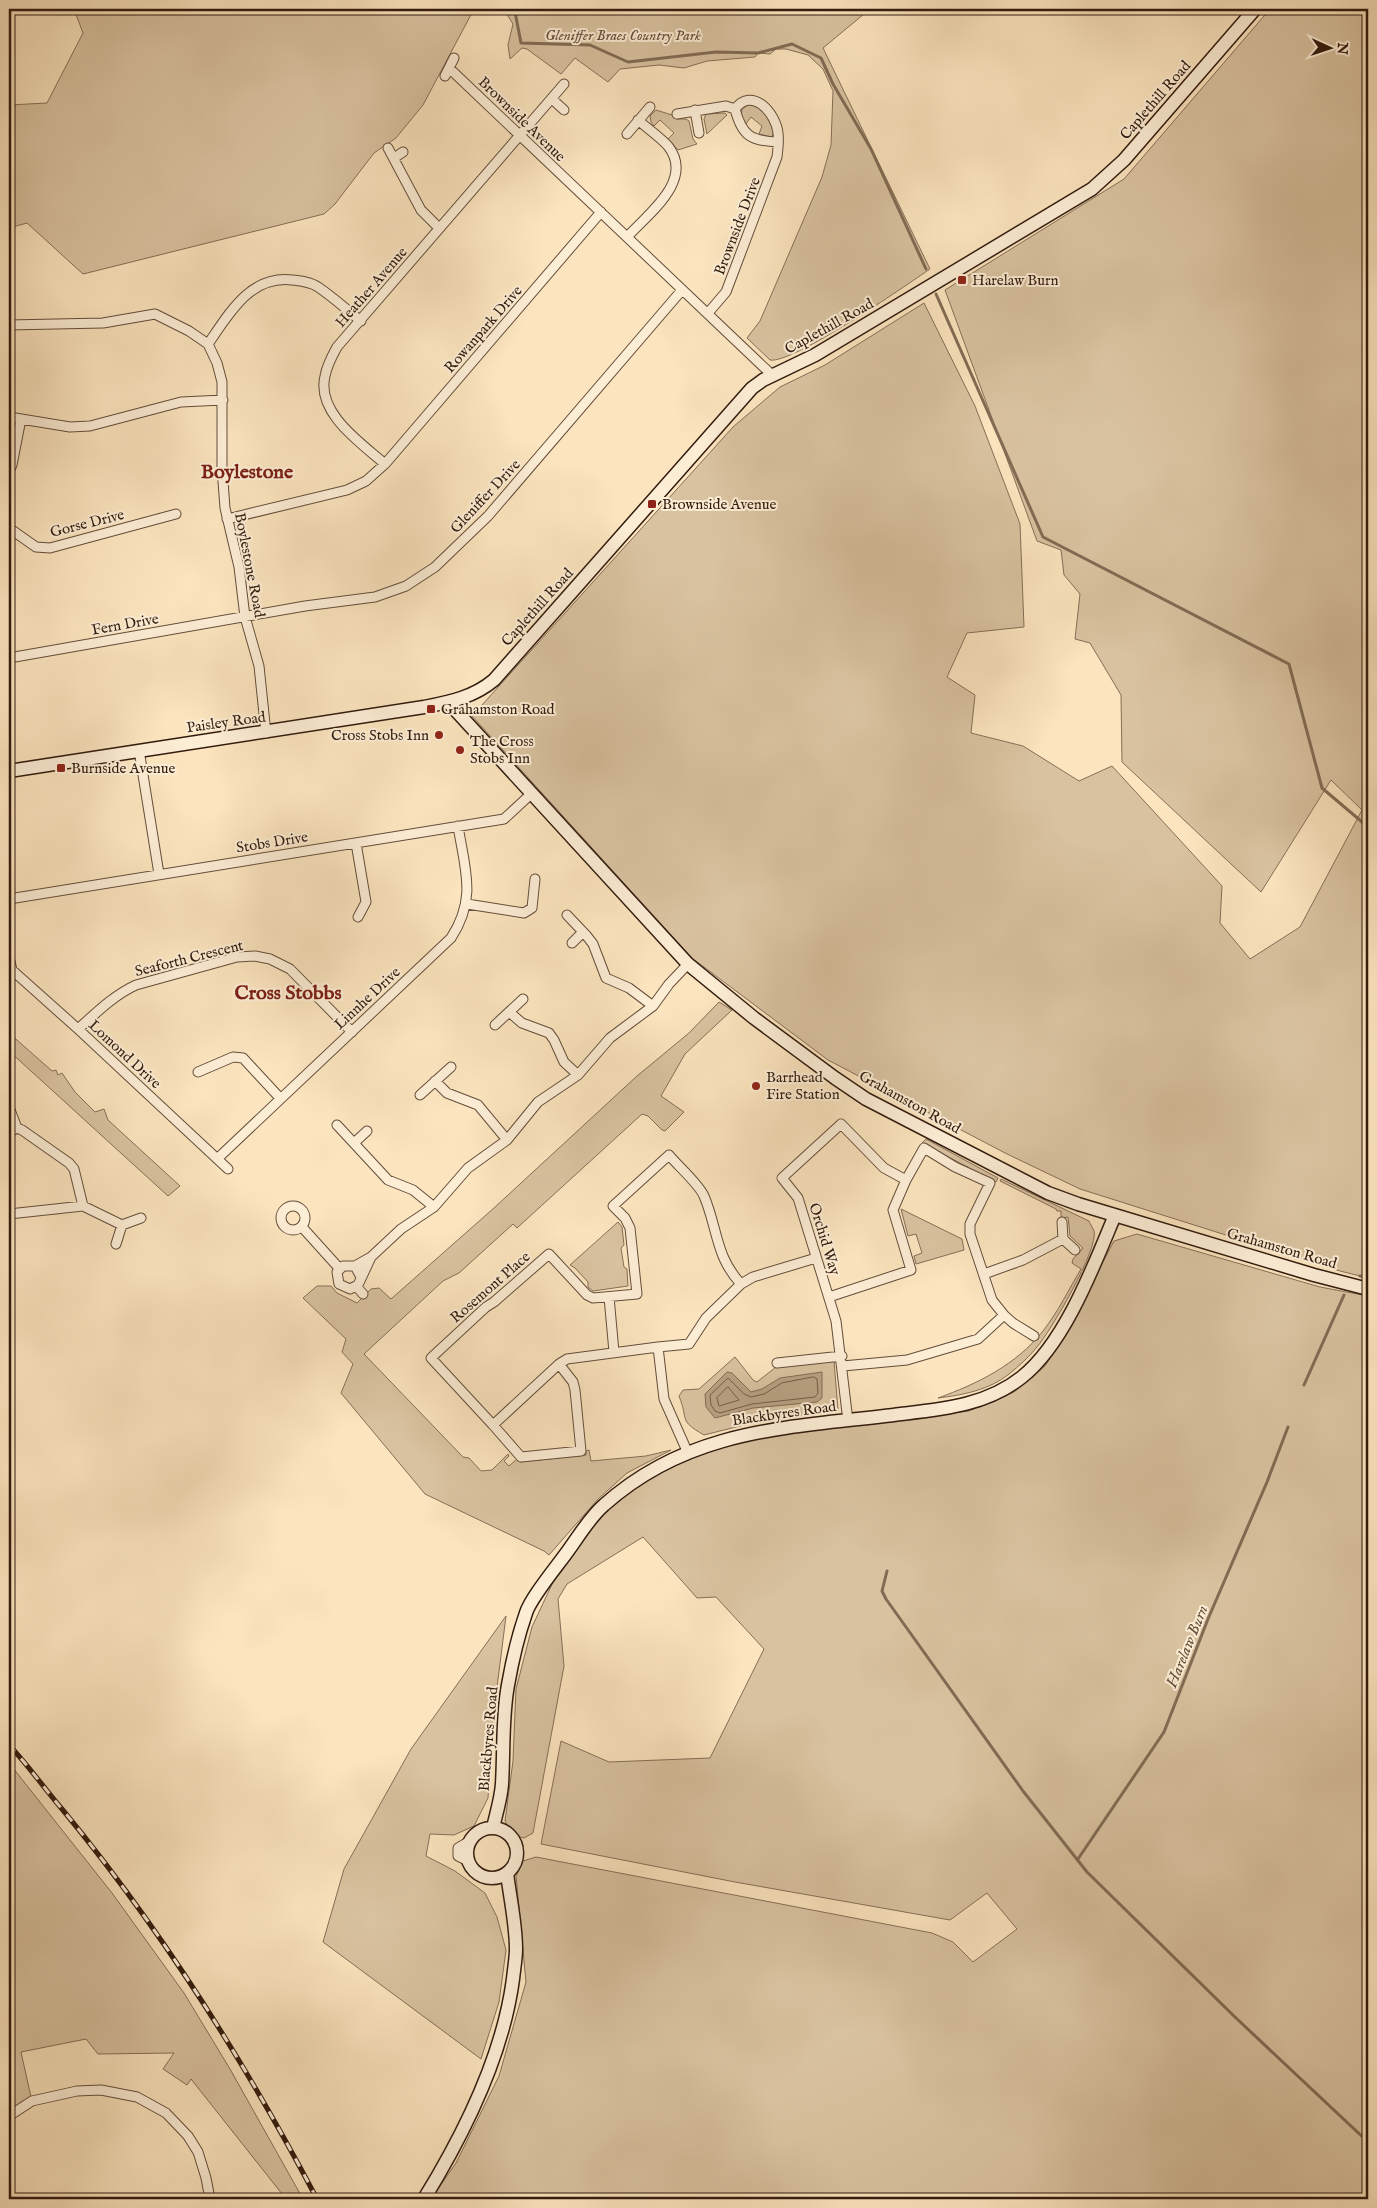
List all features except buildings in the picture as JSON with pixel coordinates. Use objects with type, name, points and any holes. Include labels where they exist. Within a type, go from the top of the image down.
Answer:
[{"type":"main road","name":"Caplethill Road","points":[[448,702],[480,691],[494,680],[752,388],[772,375],[815,355],[1092,189],[1124,160],[1255,9]]},
{"type":"main road","name":"Paisley Road","points":[[9,771],[139,750],[266,733],[448,702]]},
{"type":"main road","name":"Grahamston Road","points":[[448,702],[688,964],[754,1018],[835,1078],[866,1098],[1048,1193],[1314,1275],[1368,1289]]},
{"type":"main road","name":"Blackbyres Road","points":[[493,1828],[502,1788],[507,1687],[526,1611],[602,1506],[652,1468],[687,1451],[750,1432],[962,1406],[1000,1391],[1024,1376],[1042,1358],[1056,1339],[1098,1259],[1115,1215]]},
{"type":"main road","points":[[493,1828],[502,1830],[514,1842],[516,1859],[508,1873],[500,1877],[484,1877],[471,1868],[466,1853],[470,1841],[478,1832],[493,1828]]},
{"type":"main road","points":[[424,2199],[453,2153],[478,2096],[496,2048],[510,2002],[516,1949],[508,1873]]},
{"type":"street","name":"Brownside Avenue","points":[[454,58],[447,72],[628,236],[772,375]]},
{"type":"street","name":"Heather Avenue","points":[[385,464],[335,420],[325,390],[324,378],[328,363],[337,347],[564,84]]},
{"type":"street","points":[[552,99],[564,110]]},
{"type":"street","name":"Brownside Drive","points":[[677,114],[726,106],[735,109],[738,105],[748,100],[757,101],[766,106],[777,125],[777,157],[726,292],[708,313]]},
{"type":"street","points":[[627,134],[650,107]]},
{"type":"street","points":[[735,109],[739,125],[746,133],[761,141],[778,142]]},
{"type":"street","points":[[695,110],[699,133]]},
{"type":"street","points":[[628,236],[671,189],[676,177],[675,161],[668,147],[638,120]]},
{"type":"street","points":[[388,148],[421,210],[439,228]]},
{"type":"street","points":[[394,158],[403,152]]},
{"type":"street","name":"Rowanpark Drive","points":[[227,519],[347,490],[366,481],[385,464],[601,212]]},
{"type":"street","points":[[9,325],[103,323],[155,314],[189,330],[208,344],[236,304],[253,288],[267,282],[287,279],[317,286],[360,321]]},
{"type":"street","name":"Gleniffer Drive","points":[[245,617],[393,592],[435,567],[488,516],[682,290]]},
{"type":"street","name":"Boylestone Road","points":[[208,344],[217,363],[222,382],[222,468],[227,519],[239,567],[245,617],[259,666],[266,733]]},
{"type":"street","points":[[9,417],[70,427],[90,426],[181,402],[222,400]]},
{"type":"street","points":[[9,471],[12,465],[20,419]]},
{"type":"street","name":"Gorse Drive","points":[[9,528],[36,547],[50,548],[176,514]]},
{"type":"street","name":"Fern Drive","points":[[9,658],[245,617]]},
{"type":"street","points":[[139,750],[159,874]]},
{"type":"street","name":"Stobs Drive","points":[[9,899],[504,819],[531,794]]},
{"type":"street","name":"Linnhe Drive","points":[[217,1159],[451,938],[464,916],[468,890],[458,826]]},
{"type":"street","points":[[356,843],[366,902],[358,917]]},
{"type":"street","points":[[467,904],[524,914],[532,908],[535,879]]},
{"type":"street","points":[[566,915],[583,932],[596,951],[606,978],[629,988],[653,1006]]},
{"type":"street","points":[[572,943],[583,932]]},
{"type":"street","name":"Seaforth Crescent","points":[[78,1029],[103,1007],[136,985],[237,957],[255,956],[270,959],[290,970],[352,1032]]},
{"type":"street","name":"Lomond Drive","points":[[9,957],[10,971],[78,1029],[228,1169]]},
{"type":"street","points":[[371,1257],[356,1286],[346,1289],[339,1284],[336,1276],[339,1268],[347,1264],[355,1266],[371,1257],[401,1229],[434,1207],[468,1168],[507,1140],[538,1102],[578,1075],[610,1038],[653,1006],[669,984],[688,964]]},
{"type":"street","points":[[496,1025],[523,999]]},
{"type":"street","points":[[509,1012],[522,1023],[549,1033],[564,1062],[578,1075]]},
{"type":"street","points":[[198,1072],[233,1057],[242,1058],[280,1098]]},
{"type":"street","points":[[420,1095],[451,1066]]},
{"type":"street","points":[[435,1081],[447,1092],[478,1106],[507,1140]]},
{"type":"street","points":[[10,1110],[17,1128],[69,1163],[74,1170],[83,1206]]},
{"type":"street","name":"Orchid Way","points":[[848,1421],[842,1361],[829,1296],[798,1198],[782,1178],[841,1124],[877,1163],[906,1180]]},
{"type":"street","points":[[337,1125],[388,1180],[414,1190],[434,1207]]},
{"type":"street","points":[[9,1132],[17,1128]]},
{"type":"street","points":[[354,1143],[366,1131]]},
{"type":"street","points":[[829,1296],[911,1270],[893,1210],[906,1180],[924,1148],[955,1167],[990,1183],[970,1224],[970,1234],[992,1300],[1013,1323],[1034,1336]]},
{"type":"street","name":"Rosemont Place","points":[[493,1425],[431,1358],[486,1307],[549,1254],[587,1295],[593,1298],[637,1294],[630,1228],[625,1218],[613,1206],[669,1156],[704,1194],[723,1261],[741,1284]]},
{"type":"street","points":[[9,1214],[83,1206],[122,1225],[141,1218]]},
{"type":"street","points":[[1062,1222],[1063,1239],[1075,1250]]},
{"type":"street","points":[[116,1244],[122,1225]]},
{"type":"street","points":[[302,1227],[339,1268]]},
{"type":"street","points":[[984,1274],[1023,1260],[1063,1239]]},
{"type":"street","points":[[559,1364],[573,1382],[576,1390],[581,1451],[521,1457],[493,1425],[559,1364],[569,1357],[689,1344],[706,1318],[741,1284],[753,1277],[816,1258]]},
{"type":"street","points":[[355,1266],[361,1277]]},
{"type":"street","points":[[356,1286],[363,1294]]},
{"type":"street","points":[[609,1297],[614,1352]]},
{"type":"street","points":[[777,1363],[908,1360],[978,1339],[1004,1315]]},
{"type":"street","points":[[658,1348],[664,1399],[687,1451]]},
{"type":"street","points":[[9,2116],[32,2101],[77,2091],[101,2090],[136,2097],[166,2113],[188,2136],[198,2152],[210,2199]]},
{"type":"green space","points":[[74,9],[474,9],[423,105],[396,138],[374,153],[335,204],[324,214],[83,274],[27,223],[9,228],[9,105],[47,103],[83,33]]},
{"type":"green space","name":"Gleniffer Braes Country Park","points":[[500,9],[870,9],[823,48],[930,269],[824,337],[801,350],[782,358],[770,360],[747,338],[760,321],[822,177],[831,145],[833,91],[823,69],[808,55],[786,49],[776,49],[770,54],[758,53],[755,57],[707,61],[684,68],[659,65],[620,69],[608,82],[575,58],[561,74],[527,49],[522,48],[510,59],[508,45],[513,24],[506,13]]},
{"type":"green space","points":[[1270,9],[1368,9],[1368,1278],[1340,1271],[1080,1189],[1005,1153],[828,1060],[692,958],[472,716],[733,427],[780,387],[825,365],[924,303],[975,406],[1020,524],[1024,627],[967,633],[947,677],[975,695],[971,733],[1023,746],[1079,781],[1112,766],[1222,886],[1220,923],[1250,959],[1300,927],[1362,810],[1331,780],[1261,892],[1122,762],[1121,695],[1090,643],[1075,639],[1080,594],[1064,575],[1061,550],[1037,541],[945,290],[1124,179]]},
{"type":"green space","points":[[751,103],[759,107],[768,119],[774,131],[772,137],[759,134],[762,126],[751,117],[745,125],[741,118],[742,109]]},
{"type":"green space","points":[[656,110],[672,115],[677,119],[689,121],[693,139],[697,144],[678,150],[668,139],[674,133],[660,120],[654,126],[651,122],[650,116]]},
{"type":"green space","points":[[725,113],[727,115],[707,134],[704,119],[706,114]]},
{"type":"green space","points":[[719,1002],[732,1010],[685,1054],[661,1096],[684,1112],[665,1131],[648,1116],[642,1114],[517,1228],[513,1224],[459,1273],[443,1281],[364,1354],[463,1457],[469,1458],[481,1471],[492,1470],[508,1454],[509,1456],[504,1461],[509,1466],[517,1459],[520,1462],[586,1455],[586,1451],[589,1450],[591,1461],[646,1456],[671,1450],[627,1473],[598,1499],[549,1555],[425,1494],[341,1393],[353,1364],[342,1352],[346,1339],[303,1298],[317,1286],[331,1286],[337,1293],[357,1303],[371,1289],[379,1288],[391,1299],[494,1208],[637,1076],[689,1033]]},
{"type":"green space","points":[[9,1033],[52,1071],[56,1070],[58,1075],[62,1073],[75,1092],[95,1112],[104,1109],[108,1120],[180,1186],[168,1196],[9,1051]]},
{"type":"green space","points":[[926,1139],[998,1178],[996,1182],[922,1143]]},
{"type":"green space","points":[[1001,1179],[1089,1221],[1094,1231],[1094,1241],[1082,1272],[1062,1308],[1037,1347],[1027,1358],[1009,1374],[993,1384],[966,1393],[938,1398],[981,1380],[1021,1354],[1048,1324],[1081,1269],[1072,1263],[1073,1259],[1083,1248],[1070,1236],[1068,1217],[1061,1218],[1061,1211],[1057,1211],[1000,1181]]},
{"type":"green space","points":[[901,1209],[962,1239],[964,1250],[916,1264],[914,1256],[922,1253],[916,1234],[908,1236]]},
{"type":"green space","points":[[618,1222],[622,1227],[624,1245],[621,1248],[624,1267],[627,1269],[628,1286],[593,1291],[588,1287],[588,1282],[570,1265]]},
{"type":"green space","points":[[1137,1234],[1320,1287],[1368,1296],[1368,2199],[431,2199],[456,2163],[499,2076],[526,1982],[516,1876],[523,1861],[536,1857],[932,1933],[953,1942],[973,1962],[1017,1929],[987,1893],[950,1920],[735,1882],[541,1844],[561,1741],[609,1762],[710,1758],[764,1649],[716,1597],[697,1598],[643,1537],[567,1584],[558,1599],[564,1666],[533,1833],[524,1838],[512,1835],[505,1821],[513,1761],[516,1689],[532,1627],[553,1582],[585,1535],[616,1501],[663,1471],[712,1447],[778,1434],[969,1411],[1014,1392],[1045,1366],[1059,1345],[1114,1241]]},
{"type":"green space","points":[[735,1357],[753,1380],[757,1382],[776,1367],[834,1361],[838,1410],[764,1420],[704,1435],[687,1423],[679,1396],[683,1390],[699,1389]]},
{"type":"green space","points":[[506,1616],[493,1719],[488,1798],[474,1826],[454,1835],[430,1834],[426,1856],[455,1871],[485,1893],[497,1917],[506,1950],[499,2002],[481,2059],[323,1942],[344,1869],[411,1749]]},
{"type":"green space","points":[[9,1763],[112,1893],[184,1993],[230,2069],[303,2199],[286,2199],[191,2079],[187,2085],[163,2069],[174,2053],[98,2054],[86,2039],[21,2052],[31,2097],[9,2110],[9,1814],[13,1808],[9,1804]]},
{"type":"water","points":[[727,1372],[732,1373],[751,1392],[762,1389],[780,1378],[822,1372],[822,1398],[817,1402],[753,1408],[715,1418],[706,1407],[705,1394]]},
{"type":"waterway","points":[[510,9],[515,12],[521,43],[590,45],[628,62],[716,52],[758,53],[792,44],[821,58],[833,84],[871,149],[926,269]]},
{"type":"waterway","points":[[936,294],[1043,537],[1289,664],[1322,788],[1368,827]]},
{"type":"waterway","points":[[1360,1276],[1368,1277]]},
{"type":"waterway","points":[[1304,1385],[1344,1295]]},
{"type":"waterway","name":"Harelaw Burn","points":[[1078,1859],[1164,1732],[1208,1619],[1267,1482],[1288,1427]]},
{"type":"waterway","points":[[887,1571],[882,1591],[886,1599],[1023,1791],[1087,1872],[1236,2018],[1368,2142]]},
{"type":"railway","points":[[9,1745],[98,1855],[167,1949],[231,2047],[317,2199]]},
{"type":"place","name":"Harelaw Burn","points":[[962,280]]},
{"type":"place","name":"Brownside Avenue","points":[[652,504]]},
{"type":"place","name":"Grahamston Road","points":[[431,709]]},
{"type":"place","name":"Cross Stobs Inn","points":[[439,735]]},
{"type":"place","name":"The Cross Stobs Inn","points":[[460,750]]},
{"type":"place","name":"Burnside Avenue","points":[[61,768]]},
{"type":"place","name":"Barrhead Fire Station","points":[[756,1086]]},
{"type":"district","name":"Boylestone","points":[[247,471]]},
{"type":"district","name":"Cross Stobbs","points":[[288,992]]}]
